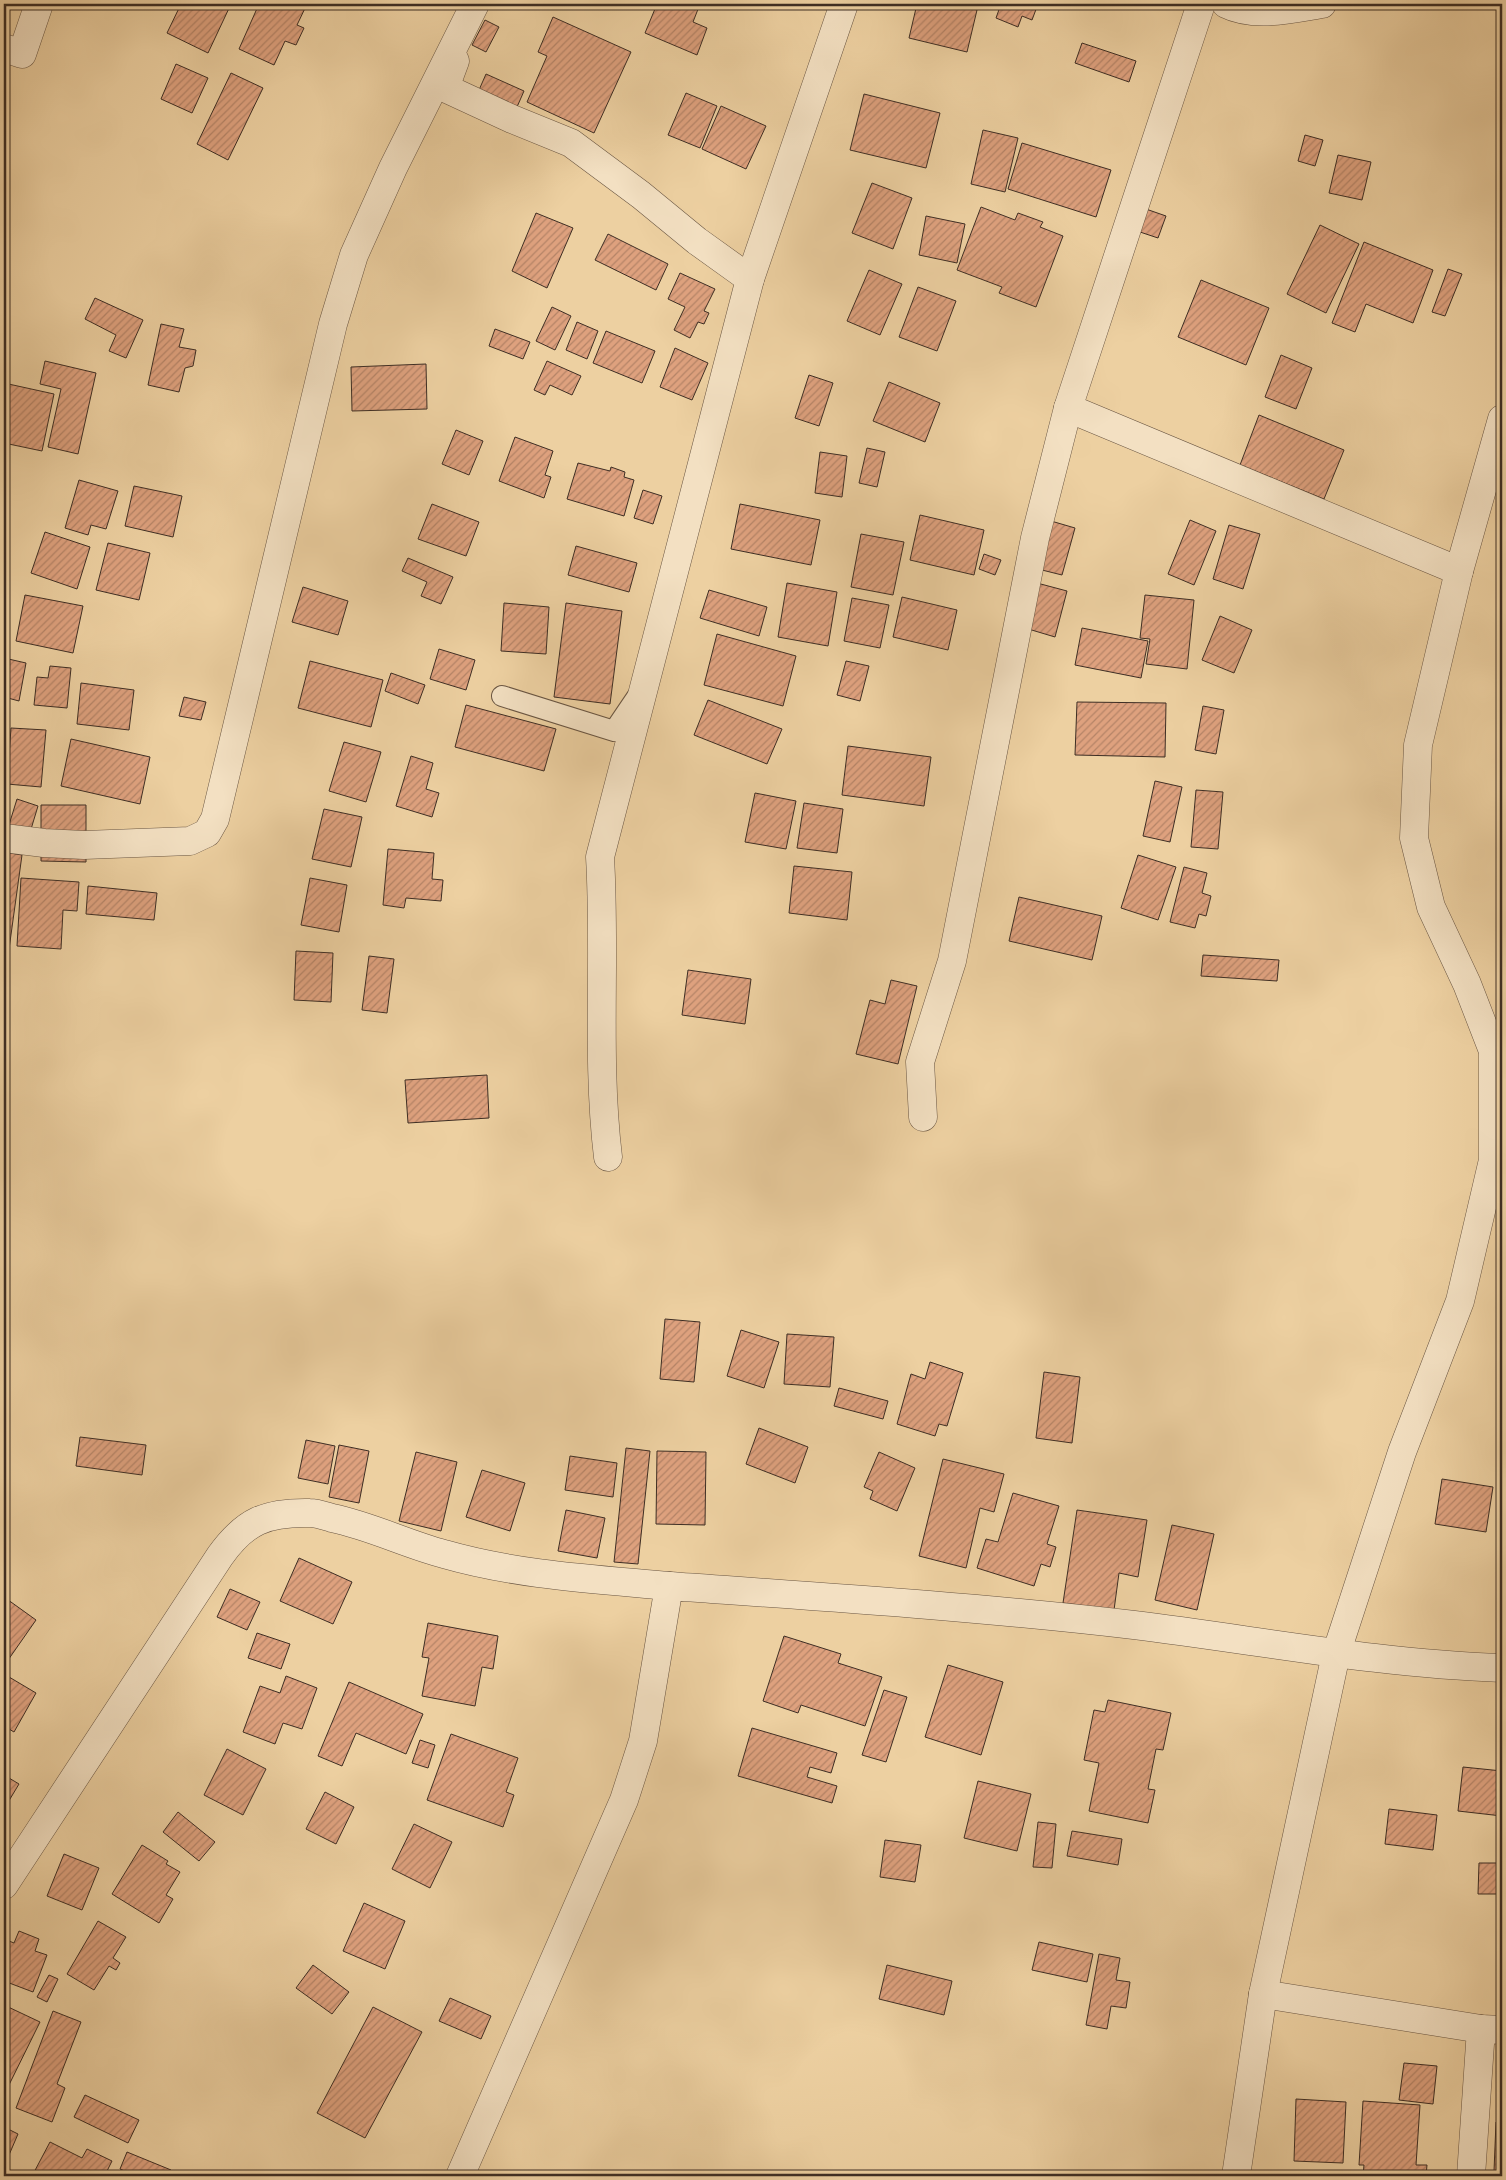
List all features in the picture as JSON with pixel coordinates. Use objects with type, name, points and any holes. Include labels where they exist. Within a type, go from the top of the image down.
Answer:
[{"type":"street","points":[[4,48],[22,54],[38,4]]},
{"type":"street","points":[[476,4],[445,88],[512,119],[571,143],[641,194],[697,241],[750,278]]},
{"type":"street","points":[[4,838],[84,845],[190,841],[207,833],[216,819],[333,324],[354,255],[393,168],[476,4]]},
{"type":"street","points":[[608,1157],[603,1117],[601,999],[603,909],[600,858],[642,689],[750,278],[844,4]]},
{"type":"street","points":[[923,1116],[920,1062],[952,961],[1035,538],[1068,408],[1201,4]]},
{"type":"street","points":[[1226,4],[1235,9],[1277,11],[1322,4]]},
{"type":"street","points":[[1068,408],[1458,571]]},
{"type":"street","points":[[1236,2176],[1263,1994],[1336,1654],[1402,1452],[1460,1301],[1493,1160],[1498,1053],[1432,907],[1414,838],[1418,745],[1458,571],[1502,419]]},
{"type":"street","points":[[4,1885],[220,1556],[234,1538],[252,1523],[276,1515],[312,1513],[353,1522],[444,1554],[521,1572],[669,1586],[961,1607],[1131,1625],[1336,1654],[1502,1668]]},
{"type":"street","points":[[460,2176],[624,1800],[643,1741],[669,1586]]},
{"type":"street","points":[[1263,1994],[1491,2030],[1471,2176]]},
{"type":"lane","points":[[502,696],[614,731],[642,689]]},
{"type":"building","points":[[181,4],[231,4],[208,53],[167,33]]},
{"type":"building","points":[[259,4],[307,4],[297,25],[304,28],[296,45],[285,41],[274,65],[239,49]]},
{"type":"building","points":[[657,4],[700,4],[693,22],[707,28],[697,55],[645,33]]},
{"type":"building","points":[[917,4],[952,4],[977,10],[967,52],[909,38]]},
{"type":"building","points":[[1001,4],[1038,4],[1032,20],[1022,16],[1018,27],[996,18]]},
{"type":"building","points":[[553,17],[631,52],[594,133],[527,102],[547,56],[538,52]]},
{"type":"building","points":[[485,20],[499,27],[486,52],[472,45]]},
{"type":"building","points":[[1082,43],[1136,61],[1129,82],[1075,63]]},
{"type":"building","points":[[176,64],[208,78],[192,113],[161,99]]},
{"type":"building","points":[[231,73],[263,88],[228,160],[197,144]]},
{"type":"building","points":[[486,74],[524,91],[517,107],[479,90]]},
{"type":"building","points":[[686,93],[717,106],[700,148],[668,135]]},
{"type":"building","points":[[864,94],[940,113],[926,168],[850,150]]},
{"type":"building","points":[[721,106],[766,126],[746,169],[702,149]]},
{"type":"building","points":[[983,130],[1018,138],[1005,192],[971,184]]},
{"type":"building","points":[[1305,135],[1323,140],[1315,166],[1298,161]]},
{"type":"building","points":[[1022,143],[1111,170],[1096,217],[1008,189]]},
{"type":"building","points":[[1338,155],[1371,162],[1362,200],[1329,193]]},
{"type":"building","points":[[872,183],[912,198],[893,249],[852,233]]},
{"type":"building","points":[[981,207],[1015,220],[1018,213],[1043,222],[1040,227],[1063,236],[1036,307],[999,293],[1002,287],[957,270]]},
{"type":"building","points":[[1143,208],[1166,216],[1158,238],[1134,230]]},
{"type":"building","points":[[536,213],[573,228],[547,288],[512,271]]},
{"type":"building","points":[[926,216],[965,224],[957,263],[919,255]]},
{"type":"building","points":[[1320,225],[1359,244],[1326,313],[1287,294]]},
{"type":"building","points":[[608,234],[668,264],[656,290],[595,260]]},
{"type":"building","points":[[1364,242],[1433,270],[1413,323],[1366,304],[1355,332],[1332,323]]},
{"type":"building","points":[[1448,269],[1462,274],[1445,316],[1432,312]]},
{"type":"building","points":[[869,270],[902,284],[880,335],[847,321]]},
{"type":"building","points":[[680,273],[715,289],[704,311],[709,313],[704,324],[698,322],[690,338],[674,330],[685,307],[668,299]]},
{"type":"building","points":[[1201,280],[1269,308],[1246,365],[1178,337]]},
{"type":"building","points":[[918,287],[956,301],[937,351],[899,337]]},
{"type":"building","points":[[95,298],[143,320],[126,358],[109,351],[116,335],[85,319]]},
{"type":"building","points":[[552,307],[571,316],[555,350],[536,341]]},
{"type":"building","points":[[577,322],[598,331],[587,359],[566,350]]},
{"type":"building","points":[[161,324],[184,329],[179,347],[196,350],[193,366],[185,368],[179,392],[148,385]]},
{"type":"building","points":[[495,329],[530,342],[523,359],[489,346]]},
{"type":"building","points":[[606,331],[655,351],[642,383],[593,363]]},
{"type":"building","points":[[675,348],[708,363],[692,400],[660,387]]},
{"type":"building","points":[[1281,355],[1312,368],[1296,409],[1265,397]]},
{"type":"building","points":[[45,361],[96,373],[78,454],[48,447],[61,389],[40,384]]},
{"type":"building","points":[[547,361],[581,376],[572,395],[550,385],[545,395],[534,390]]},
{"type":"building","points":[[426,364],[427,409],[352,411],[351,367]]},
{"type":"building","points":[[809,375],[833,383],[819,426],[795,418]]},
{"type":"building","points":[[889,382],[940,403],[925,442],[873,421]]},
{"type":"building","points":[[4,383],[54,394],[42,451],[4,443]]},
{"type":"building","points":[[1259,415],[1344,450],[1324,499],[1240,465]]},
{"type":"building","points":[[456,430],[483,441],[469,475],[442,464]]},
{"type":"building","points":[[515,437],[553,451],[545,475],[551,477],[544,498],[499,481]]},
{"type":"building","points":[[867,448],[885,452],[877,487],[859,483]]},
{"type":"building","points":[[820,452],[847,456],[842,497],[815,493]]},
{"type":"building","points":[[578,463],[610,471],[611,467],[625,472],[624,477],[634,480],[624,516],[567,499]]},
{"type":"building","points":[[79,480],[118,491],[106,529],[91,525],[88,535],[65,528]]},
{"type":"building","points":[[134,486],[182,496],[173,537],[125,526]]},
{"type":"building","points":[[643,490],[662,496],[653,524],[634,518]]},
{"type":"building","points":[[432,504],[479,522],[466,556],[418,539]]},
{"type":"building","points":[[740,504],[820,520],[811,565],[731,549]]},
{"type":"building","points":[[920,515],[984,530],[974,575],[910,560]]},
{"type":"building","points":[[1190,520],[1216,531],[1194,585],[1168,574]]},
{"type":"building","points":[[1051,521],[1075,528],[1062,575],[1038,569]]},
{"type":"building","points":[[1229,525],[1260,534],[1243,589],[1213,579]]},
{"type":"building","points":[[45,532],[90,547],[77,589],[31,573]]},
{"type":"building","points":[[861,534],[904,542],[893,595],[851,587]]},
{"type":"building","points":[[108,543],[150,553],[139,600],[96,590]]},
{"type":"building","points":[[576,546],[637,563],[629,592],[568,575]]},
{"type":"building","points":[[984,554],[1001,560],[995,575],[979,569]]},
{"type":"building","points":[[408,558],[453,577],[441,604],[421,596],[427,582],[402,571]]},
{"type":"building","points":[[787,583],[837,592],[828,646],[778,637]]},
{"type":"building","points":[[1037,583],[1067,591],[1055,637],[1025,628]]},
{"type":"building","points":[[303,587],[348,601],[338,635],[292,622]]},
{"type":"building","points":[[709,590],[767,607],[759,636],[700,618]]},
{"type":"building","points":[[25,595],[83,606],[73,653],[16,641]]},
{"type":"building","points":[[1145,595],[1194,600],[1187,669],[1146,664],[1150,639],[1140,638]]},
{"type":"building","points":[[902,597],[957,610],[948,650],[893,637]]},
{"type":"building","points":[[852,598],[889,605],[880,648],[844,641]]},
{"type":"building","points":[[504,603],[549,607],[546,654],[501,651]]},
{"type":"building","points":[[566,603],[622,611],[610,704],[554,697]]},
{"type":"building","points":[[1220,616],[1252,630],[1234,673],[1202,660]]},
{"type":"building","points":[[1082,628],[1148,641],[1141,678],[1075,665]]},
{"type":"building","points":[[717,634],[796,656],[783,706],[704,685]]},
{"type":"building","points":[[439,649],[475,660],[466,690],[430,679]]},
{"type":"building","points":[[4,658],[26,663],[19,701],[4,697]]},
{"type":"building","points":[[310,661],[383,680],[371,727],[298,708]]},
{"type":"building","points":[[846,661],[869,666],[860,701],[837,695]]},
{"type":"building","points":[[50,666],[71,668],[67,708],[34,705],[37,677],[48,678]]},
{"type":"building","points":[[391,673],[425,685],[418,704],[385,691]]},
{"type":"building","points":[[81,683],[134,690],[129,730],[77,724]]},
{"type":"building","points":[[184,697],[206,702],[201,720],[179,716]]},
{"type":"building","points":[[708,700],[782,729],[767,764],[694,735]]},
{"type":"building","points":[[1077,702],[1166,703],[1165,757],[1075,755]]},
{"type":"building","points":[[466,705],[556,729],[544,771],[455,747]]},
{"type":"building","points":[[1203,706],[1224,710],[1216,754],[1195,750]]},
{"type":"building","points":[[11,728],[46,730],[41,787],[7,784]]},
{"type":"building","points":[[71,739],[150,757],[140,804],[61,786]]},
{"type":"building","points":[[344,742],[381,752],[366,802],[329,791]]},
{"type":"building","points":[[848,746],[931,757],[924,806],[842,795]]},
{"type":"building","points":[[411,756],[433,763],[426,789],[439,793],[432,817],[396,806]]},
{"type":"building","points":[[1155,781],[1182,787],[1170,842],[1143,836]]},
{"type":"building","points":[[1196,790],[1223,792],[1218,849],[1191,847]]},
{"type":"building","points":[[755,793],[796,801],[786,849],[745,842]]},
{"type":"building","points":[[17,799],[38,806],[25,849],[4,841]]},
{"type":"building","points":[[804,803],[843,809],[837,853],[797,848]]},
{"type":"building","points":[[41,805],[86,805],[86,862],[41,861]]},
{"type":"building","points":[[324,809],[362,817],[351,867],[312,859]]},
{"type":"building","points":[[388,849],[434,853],[432,879],[443,880],[441,901],[406,898],[404,908],[383,905]]},
{"type":"building","points":[[4,852],[22,855],[5,978],[4,977]]},
{"type":"building","points":[[1138,855],[1176,867],[1158,920],[1121,908]]},
{"type":"building","points":[[794,866],[852,872],[847,920],[789,913]]},
{"type":"building","points":[[1184,867],[1207,873],[1202,893],[1211,896],[1206,916],[1199,914],[1195,928],[1170,922]]},
{"type":"building","points":[[21,878],[79,882],[77,911],[63,910],[61,949],[17,946]]},
{"type":"building","points":[[310,878],[347,885],[339,932],[301,925]]},
{"type":"building","points":[[88,886],[157,893],[154,920],[86,914]]},
{"type":"building","points":[[1019,897],[1102,916],[1092,960],[1009,941]]},
{"type":"building","points":[[296,951],[333,953],[331,1002],[294,1000]]},
{"type":"building","points":[[1203,955],[1279,960],[1277,981],[1201,976]]},
{"type":"building","points":[[369,956],[394,959],[387,1013],[362,1010]]},
{"type":"building","points":[[688,970],[751,979],[745,1024],[682,1015]]},
{"type":"building","points":[[891,980],[917,986],[898,1064],[856,1054],[870,1000],[885,1004]]},
{"type":"building","points":[[487,1075],[489,1118],[408,1123],[405,1080]]},
{"type":"building","points":[[665,1319],[700,1322],[694,1382],[660,1379]]},
{"type":"building","points":[[741,1330],[779,1342],[764,1388],[727,1376]]},
{"type":"building","points":[[787,1334],[834,1337],[830,1387],[784,1384]]},
{"type":"building","points":[[930,1362],[963,1373],[947,1426],[939,1424],[935,1436],[897,1424],[911,1374],[925,1379]]},
{"type":"building","points":[[1044,1372],[1080,1377],[1072,1443],[1036,1438]]},
{"type":"building","points":[[839,1388],[888,1401],[883,1419],[834,1406]]},
{"type":"building","points":[[759,1428],[808,1447],[795,1483],[746,1464]]},
{"type":"building","points":[[80,1437],[146,1445],[142,1475],[76,1466]]},
{"type":"building","points":[[306,1440],[335,1446],[328,1484],[298,1478]]},
{"type":"building","points":[[339,1445],[369,1451],[359,1503],[329,1497]]},
{"type":"building","points":[[626,1448],[650,1451],[638,1564],[614,1562]]},
{"type":"building","points":[[657,1451],[706,1452],[705,1525],[656,1524]]},
{"type":"building","points":[[416,1452],[457,1462],[441,1531],[399,1521]]},
{"type":"building","points":[[879,1452],[915,1468],[897,1511],[870,1499],[873,1491],[864,1487]]},
{"type":"building","points":[[570,1456],[617,1463],[613,1497],[565,1490]]},
{"type":"building","points":[[943,1459],[1004,1474],[994,1512],[980,1508],[966,1568],[919,1556]]},
{"type":"building","points":[[482,1470],[525,1483],[510,1531],[466,1517]]},
{"type":"building","points":[[1442,1479],[1493,1487],[1486,1532],[1435,1524]]},
{"type":"building","points":[[1013,1493],[1059,1506],[1047,1544],[1056,1547],[1050,1567],[1041,1564],[1034,1586],[977,1568],[986,1539],[998,1542]]},
{"type":"building","points":[[566,1510],[605,1518],[597,1558],[558,1551]]},
{"type":"building","points":[[1077,1510],[1147,1520],[1138,1577],[1119,1573],[1114,1610],[1063,1603]]},
{"type":"building","points":[[1172,1525],[1214,1534],[1197,1610],[1155,1600]]},
{"type":"building","points":[[299,1558],[352,1582],[333,1624],[280,1601]]},
{"type":"building","points":[[230,1589],[260,1602],[247,1630],[217,1617]]},
{"type":"building","points":[[4,1597],[36,1620],[6,1663],[4,1661]]},
{"type":"building","points":[[428,1623],[498,1636],[493,1669],[482,1667],[475,1706],[422,1696],[429,1658],[422,1657]]},
{"type":"building","points":[[257,1633],[290,1644],[281,1669],[248,1658]]},
{"type":"building","points":[[784,1636],[841,1654],[838,1663],[882,1677],[865,1726],[801,1705],[798,1713],[763,1701]]},
{"type":"building","points":[[948,1665],[1003,1682],[981,1755],[925,1737]]},
{"type":"building","points":[[4,1674],[36,1693],[14,1732],[4,1726]]},
{"type":"building","points":[[286,1676],[317,1688],[302,1729],[283,1723],[275,1744],[243,1732],[260,1686],[280,1693]]},
{"type":"building","points":[[349,1682],[423,1714],[406,1754],[356,1733],[342,1766],[318,1756]]},
{"type":"building","points":[[884,1690],[907,1697],[886,1762],[862,1755]]},
{"type":"building","points":[[1108,1700],[1171,1713],[1163,1750],[1156,1749],[1148,1789],[1155,1790],[1148,1823],[1089,1811],[1099,1763],[1084,1760],[1094,1710],[1105,1712]]},
{"type":"building","points":[[752,1728],[837,1753],[831,1773],[810,1767],[807,1777],[837,1786],[832,1803],[738,1776]]},
{"type":"building","points":[[451,1734],[518,1758],[506,1792],[514,1795],[503,1827],[427,1800]]},
{"type":"building","points":[[420,1740],[435,1745],[428,1768],[412,1763]]},
{"type":"building","points":[[227,1749],[266,1769],[243,1815],[204,1795]]},
{"type":"building","points":[[1463,1767],[1502,1771],[1502,1816],[1458,1811]]},
{"type":"building","points":[[4,1775],[19,1784],[4,1809]]},
{"type":"building","points":[[978,1781],[1031,1794],[1017,1851],[964,1838]]},
{"type":"building","points":[[325,1792],[354,1807],[336,1844],[306,1829]]},
{"type":"building","points":[[1389,1809],[1437,1815],[1433,1850],[1385,1844]]},
{"type":"building","points":[[178,1812],[215,1842],[199,1861],[163,1832]]},
{"type":"building","points":[[1038,1822],[1056,1824],[1052,1868],[1033,1867]]},
{"type":"building","points":[[414,1824],[452,1842],[430,1888],[392,1869]]},
{"type":"building","points":[[1072,1831],[1122,1839],[1118,1865],[1067,1856]]},
{"type":"building","points":[[885,1840],[921,1845],[915,1882],[880,1877]]},
{"type":"building","points":[[142,1845],[168,1861],[166,1864],[180,1872],[166,1895],[173,1899],[159,1923],[112,1894]]},
{"type":"building","points":[[64,1854],[99,1868],[82,1910],[47,1896]]},
{"type":"building","points":[[1479,1863],[1502,1863],[1502,1894],[1478,1894]]},
{"type":"building","points":[[364,1903],[405,1921],[385,1969],[343,1951]]},
{"type":"building","points":[[98,1921],[126,1937],[113,1958],[120,1963],[116,1970],[109,1966],[94,1990],[67,1974]]},
{"type":"building","points":[[19,1931],[39,1939],[35,1951],[47,1955],[33,1992],[4,1981],[4,1939],[14,1943]]},
{"type":"building","points":[[1039,1942],[1093,1954],[1087,1982],[1032,1970]]},
{"type":"building","points":[[1099,1954],[1120,1958],[1116,1980],[1130,1982],[1126,2008],[1111,2006],[1107,2029],[1086,2025]]},
{"type":"building","points":[[313,1965],[349,1992],[332,2014],[296,1988]]},
{"type":"building","points":[[887,1965],[952,1981],[944,2015],[879,1999]]},
{"type":"building","points":[[49,1975],[58,1979],[47,2002],[37,1997]]},
{"type":"building","points":[[450,1998],[491,2016],[481,2039],[439,2021]]},
{"type":"building","points":[[4,2005],[40,2022],[5,2093],[4,2092]]},
{"type":"building","points":[[373,2007],[422,2032],[365,2138],[317,2113]]},
{"type":"building","points":[[53,2011],[81,2022],[57,2084],[65,2088],[52,2122],[16,2108]]},
{"type":"building","points":[[1404,2063],[1437,2066],[1433,2104],[1399,2100]]},
{"type":"building","points":[[85,2095],[139,2120],[128,2143],[74,2117]]},
{"type":"building","points":[[1296,2099],[1346,2102],[1343,2163],[1294,2161]]},
{"type":"building","points":[[1363,2101],[1420,2105],[1416,2165],[1427,2165],[1426,2176],[1363,2176],[1364,2165],[1359,2165]]},
{"type":"building","points":[[1496,2122],[1502,2122],[1502,2171],[1494,2171]]},
{"type":"building","points":[[4,2127],[18,2134],[6,2162],[4,2161]]},
{"type":"building","points":[[50,2142],[82,2158],[87,2149],[112,2161],[107,2171],[118,2176],[32,2176]]},
{"type":"building","points":[[127,2152],[171,2170],[169,2176],[137,2176],[120,2169]]}]
